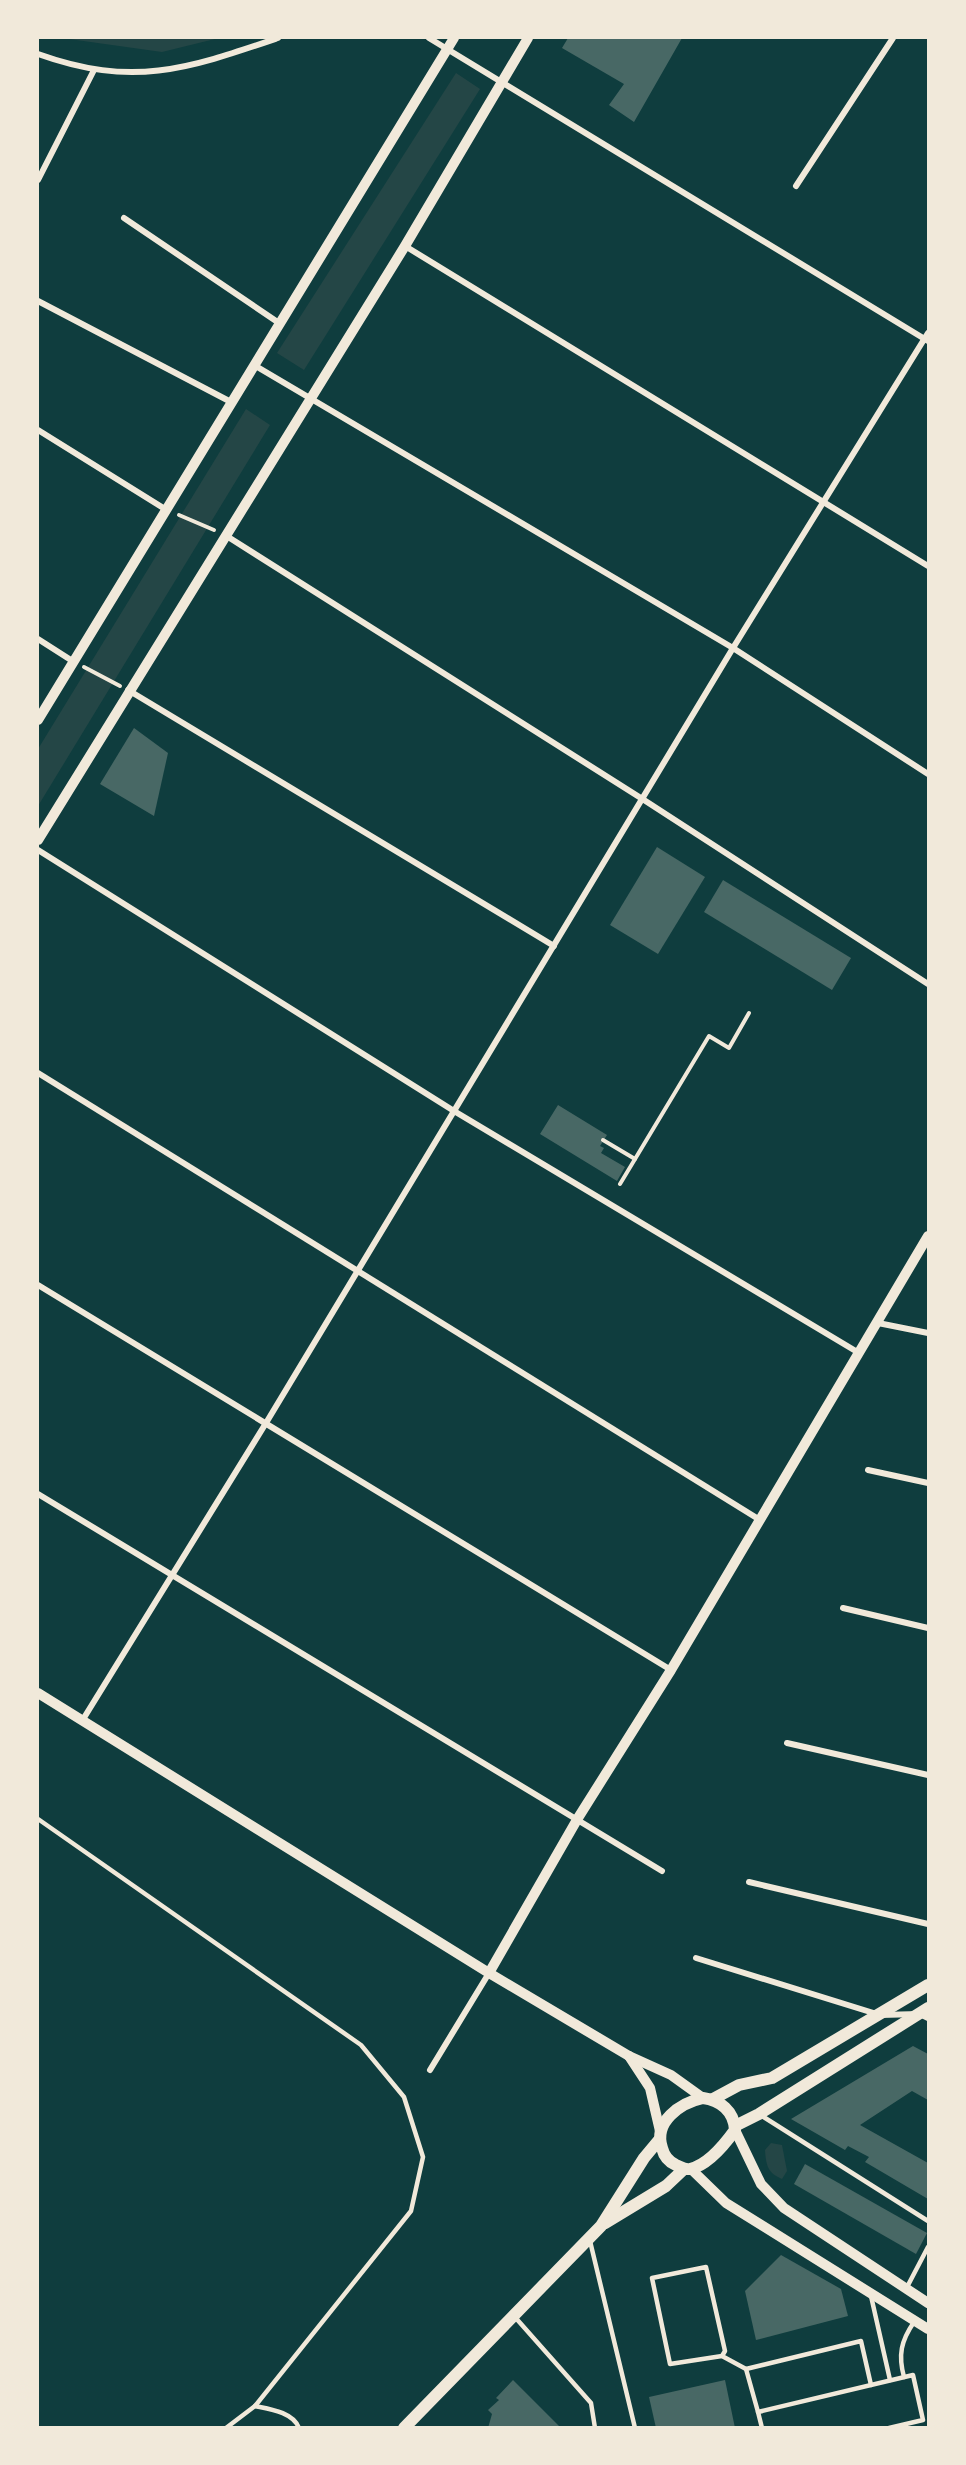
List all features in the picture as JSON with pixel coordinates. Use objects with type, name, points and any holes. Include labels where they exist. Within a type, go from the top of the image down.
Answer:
[{"type":"main road","points":[[404,2427],[601,2226],[660,2135],[666,2120],[679,2108],[691,2101],[708,2098],[739,2085],[772,2078],[928,1985]]},
{"type":"main road","points":[[601,2226],[721,2149],[735,2128],[926,2013]]},
{"type":"main road","points":[[708,2098],[726,2107],[735,2128]]},
{"type":"main road","points":[[660,2135],[664,2155],[673,2164],[688,2169]]},
{"type":"street","points":[[38,54],[94,70],[139,73],[185,68],[278,38]]},
{"type":"street","points":[[82,1721],[266,1423],[644,800],[733,648],[927,337],[502,81],[448,43],[429,38]]},
{"type":"street","points":[[38,720],[453,38]]},
{"type":"street","points":[[38,840],[128,690],[405,246],[528,38]]},
{"type":"street","points":[[796,186],[893,38]]},
{"type":"street","points":[[38,180],[94,70]]},
{"type":"street","points":[[124,218],[279,323]]},
{"type":"street","points":[[405,246],[928,566]]},
{"type":"street","points":[[38,301],[231,402]]},
{"type":"street","points":[[254,365],[311,396],[733,648],[928,774]]},
{"type":"street","points":[[38,430],[165,509]]},
{"type":"street","points":[[225,535],[644,800],[928,984]]},
{"type":"street","points":[[38,639],[74,662]]},
{"type":"street","points":[[128,690],[554,946]]},
{"type":"street","points":[[38,850],[454,1111],[860,1354]]},
{"type":"street","points":[[38,1072],[760,1520]]},
{"type":"street","points":[[430,2070],[578,1818],[671,1670],[928,1236]]},
{"type":"street","points":[[38,1285],[671,1670]]},
{"type":"street","points":[[878,1323],[928,1333]]},
{"type":"street","points":[[868,1470],[928,1483]]},
{"type":"street","points":[[38,1494],[578,1818],[662,1871]]},
{"type":"street","points":[[843,1608],[928,1628]]},
{"type":"street","points":[[38,1694],[489,1973],[629,2056],[671,2075],[708,2098]]},
{"type":"street","points":[[787,1743],[928,1775]]},
{"type":"street","points":[[749,1882],[928,1924]]},
{"type":"street","points":[[696,1958],[880,2015],[926,2013]]},
{"type":"street","points":[[629,2056],[650,2088],[660,2135]]},
{"type":"street","points":[[735,2128],[752,2170],[770,2196],[784,2208],[928,2303]]},
{"type":"street","points":[[688,2169],[726,2203],[870,2290],[928,2329]]},
{"type":"lane","points":[[38,1819],[361,2044],[404,2097],[423,2157],[411,2211],[255,2406],[226,2427]]},
{"type":"lane","points":[[759,2114],[928,2221]]},
{"type":"lane","points":[[589,2238],[635,2427]]},
{"type":"lane","points":[[906,2289],[928,2247]]},
{"type":"lane","points":[[722,2356],[725,2351],[706,2267],[652,2278],[670,2364],[722,2356],[746,2368],[861,2341],[871,2385]]},
{"type":"lane","points":[[870,2290],[890,2380]]},
{"type":"lane","points":[[514,2315],[591,2403],[595,2427]]},
{"type":"lane","points":[[904,2377],[899,2357],[902,2343],[915,2320]]},
{"type":"lane","points":[[746,2368],[762,2427]]},
{"type":"lane","points":[[758,2412],[913,2375],[923,2420],[889,2427]]},
{"type":"lane","points":[[255,2406],[282,2413],[297,2422],[299,2427]]},
{"type":"path","points":[[165,509],[225,535]]},
{"type":"path","points":[[74,662],[128,690]]},
{"type":"path","points":[[620,1184],[709,1036],[729,1048],[750,1013]]},
{"type":"path","points":[[603,1140],[635,1159]]},
{"type":"shaded area","points":[[62,38],[219,38],[162,52]]},
{"type":"shaded area","points":[[456,73],[480,89],[304,370],[277,353]]},
{"type":"shaded area","points":[[246,409],[270,425],[38,806],[38,749]]},
{"type":"shaded area","points":[[771,2143],[782,2145],[787,2171],[782,2179],[770,2171],[767,2164],[765,2150]]},
{"type":"building","points":[[568,38],[682,38],[634,122],[609,105],[624,84],[562,48]]},
{"type":"building","points":[[134,728],[168,753],[154,816],[100,784]]},
{"type":"building","points":[[657,847],[705,877],[658,954],[610,925]]},
{"type":"building","points":[[723,880],[851,958],[832,990],[704,912]]},
{"type":"building","points":[[558,1105],[607,1135],[600,1146],[604,1148],[601,1153],[625,1167],[617,1181],[540,1134]]},
{"type":"building","points":[[913,2046],[928,2054],[928,2100],[912,2091],[860,2125],[928,2163],[928,2199],[865,2162],[869,2157],[848,2146],[845,2150],[791,2119]]},
{"type":"building","points":[[805,2164],[927,2233],[916,2254],[794,2184]]},
{"type":"building","points":[[781,2255],[841,2289],[848,2316],[756,2340],[745,2291]]},
{"type":"building","points":[[513,2380],[561,2428],[488,2428],[492,2414],[488,2410],[499,2400],[496,2398]]},
{"type":"building","points":[[725,2380],[735,2428],[656,2428],[649,2397]]}]
